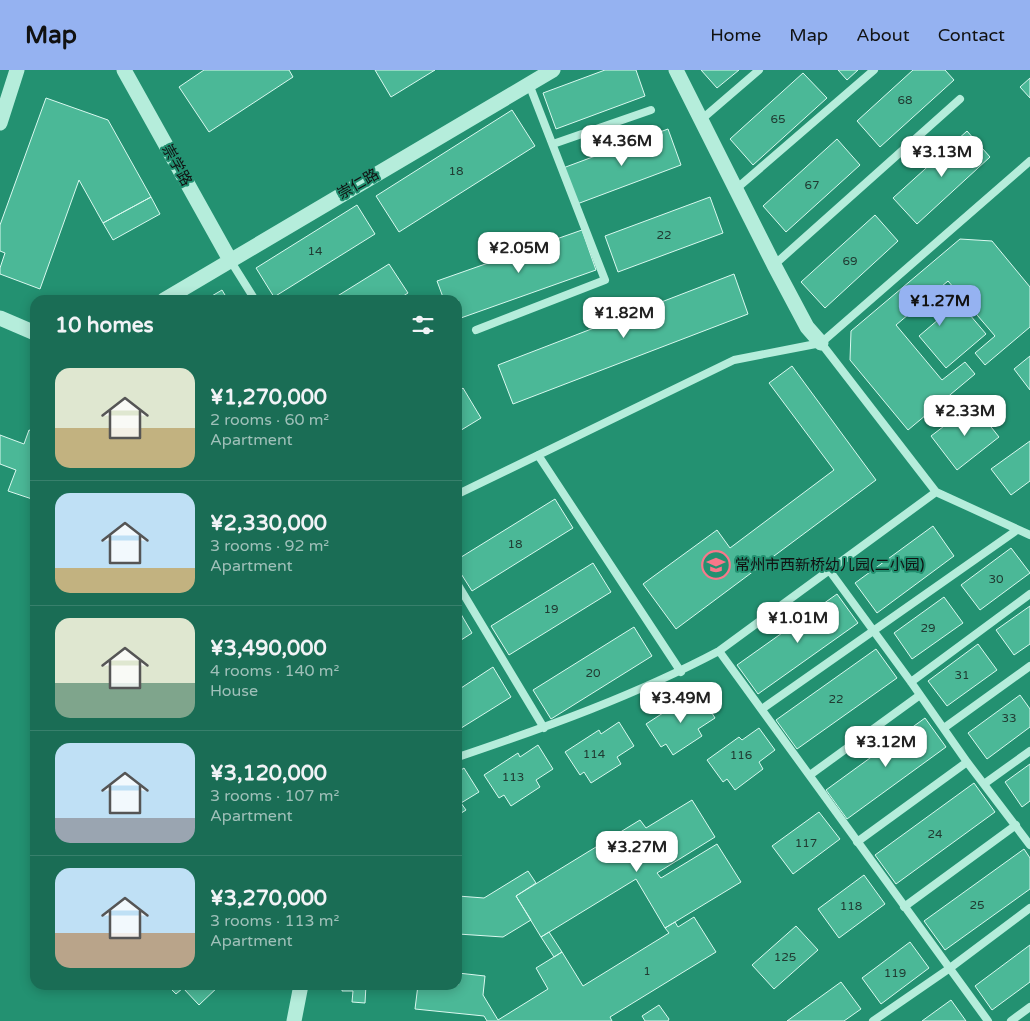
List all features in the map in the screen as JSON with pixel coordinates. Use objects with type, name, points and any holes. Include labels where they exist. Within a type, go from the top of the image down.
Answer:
[{"type":"street","points":[[0,122],[17,70]]},
{"type":"street","name":"崇学路","points":[[124,70],[230,260]]},
{"type":"street","name":"崇仁路","points":[[172,295],[553,70]]},
{"type":"street","points":[[676,70],[807,327],[821,344]]},
{"type":"street","points":[[0,318],[30,331]]},
{"type":"street","points":[[294,1021],[300,990]]},
{"type":"lane","points":[[702,119],[759,70]]},
{"type":"lane","points":[[736,189],[874,70]]},
{"type":"lane","points":[[476,330],[605,280],[529,84]]},
{"type":"lane","points":[[774,264],[960,99]]},
{"type":"lane","points":[[553,144],[651,110]]},
{"type":"lane","points":[[462,492],[734,360],[821,344],[1030,161]]},
{"type":"lane","points":[[230,260],[252,295]]},
{"type":"lane","points":[[821,344],[936,492],[1030,535]]},
{"type":"lane","points":[[538,456],[680,672]]},
{"type":"lane","points":[[462,756],[544,728],[680,672],[719,651],[936,492]]},
{"type":"lane","points":[[762,709],[1018,530]]},
{"type":"lane","points":[[829,570],[874,630],[967,762],[1030,845]]},
{"type":"lane","points":[[462,592],[544,728]]},
{"type":"lane","points":[[911,682],[1030,594]]},
{"type":"lane","points":[[719,651],[988,1021]]},
{"type":"lane","points":[[944,728],[1030,666]]},
{"type":"lane","points":[[810,775],[920,695]]},
{"type":"lane","points":[[984,784],[1030,751]]},
{"type":"lane","points":[[857,842],[967,762]]},
{"type":"lane","points":[[904,907],[1016,825]]},
{"type":"lane","points":[[873,1021],[950,968],[1030,908]]},
{"type":"lane","points":[[1011,1021],[1030,1007]]},
{"type":"building","points":[[204,70],[289,70],[293,77],[209,132],[179,87]]},
{"type":"building","points":[[375,70],[435,70],[391,97]]},
{"type":"building","points":[[605,70],[636,70],[645,96],[556,129],[543,93]]},
{"type":"building","points":[[701,70],[739,70],[717,88]]},
{"type":"building","points":[[838,70],[858,70],[847,80]]},
{"type":"building","points":[[913,70],[945,70],[954,80],[880,147],[857,121]]},
{"type":"building","points":[[803,73],[827,98],[753,165],[730,139]]},
{"type":"building","points":[[1030,78],[1030,98],[1020,87]]},
{"type":"building","points":[[46,98],[108,120],[151,197],[103,223],[79,180],[40,289],[0,274],[5,253],[0,251],[0,225]]},
{"type":"building","points":[[512,110],[535,146],[399,232],[376,196]]},
{"type":"building","points":[[668,129],[681,165],[577,204],[563,168]]},
{"type":"building","points":[[967,131],[990,157],[917,224],[893,198]]},
{"type":"building","points":[[837,139],[860,165],[786,232],[763,206]]},
{"type":"building","points":[[151,197],[160,214],[113,240],[103,223]]},
{"type":"building","points":[[710,197],[723,233],[618,272],[605,236]]},
{"type":"building","points":[[357,205],[375,234],[277,295],[273,295],[256,268]]},
{"type":"building","points":[[875,215],[898,241],[825,308],[801,282]]},
{"type":"building","points":[[582,230],[596,270],[462,318],[462,295],[442,295],[437,281]]},
{"type":"building","points":[[960,239],[992,241],[1030,287],[1030,327],[985,365],[975,353],[995,336],[948,281],[896,325],[942,380],[965,362],[975,374],[908,430],[850,360],[851,331]]},
{"type":"building","points":[[389,264],[408,293],[405,295],[339,295]]},
{"type":"building","points":[[734,274],[748,314],[513,404],[498,365]]},
{"type":"building","points":[[222,290],[225,295],[214,295]]},
{"type":"building","points":[[959,302],[986,334],[946,368],[919,336]]},
{"type":"building","points":[[1030,356],[1030,390],[1014,369]]},
{"type":"building","points":[[792,366],[876,480],[676,629],[643,584],[717,530],[730,548],[834,470],[769,383]]},
{"type":"building","points":[[462,389],[481,418],[462,430]]},
{"type":"building","points":[[973,404],[999,437],[957,470],[931,436]]},
{"type":"building","points":[[30,430],[30,498],[8,491],[16,470],[0,464],[0,435],[24,444]]},
{"type":"building","points":[[1030,441],[1030,481],[1011,495],[991,469]]},
{"type":"building","points":[[555,499],[573,528],[472,591],[462,575],[462,557]]},
{"type":"building","points":[[933,526],[954,556],[877,613],[855,583]]},
{"type":"building","points":[[1011,548],[1030,573],[980,610],[961,585]]},
{"type":"building","points":[[593,563],[611,592],[509,655],[491,626]]},
{"type":"building","points":[[837,594],[858,623],[758,694],[737,665]]},
{"type":"building","points":[[944,597],[963,623],[912,659],[894,633]]},
{"type":"building","points":[[1030,606],[1030,644],[1014,655],[996,630]]},
{"type":"building","points":[[462,616],[472,633],[462,639]]},
{"type":"building","points":[[634,627],[652,656],[551,719],[533,690]]},
{"type":"building","points":[[978,644],[997,670],[947,706],[928,681]]},
{"type":"building","points":[[876,649],[897,678],[797,749],[776,720]]},
{"type":"building","points":[[493,667],[511,697],[462,728],[462,687]]},
{"type":"building","points":[[700,694],[715,718],[698,729],[702,736],[673,755],[666,744],[661,747],[646,724],[680,702],[682,706]]},
{"type":"building","points":[[1020,695],[1030,709],[1030,727],[987,759],[968,733]]},
{"type":"building","points":[[925,718],[946,747],[847,819],[826,790]]},
{"type":"building","points":[[619,722],[634,746],[617,757],[621,764],[591,783],[584,772],[580,775],[565,752],[599,730],[601,734]]},
{"type":"building","points":[[759,728],[775,750],[759,762],[763,769],[735,790],[727,779],[723,782],[707,760],[739,737],[742,740]]},
{"type":"building","points":[[538,745],[553,769],[536,780],[540,787],[511,806],[504,795],[499,798],[484,775],[518,753],[520,757]]},
{"type":"building","points":[[1030,764],[1030,801],[1022,807],[1005,782]]},
{"type":"building","points":[[464,768],[479,792],[462,802],[462,769]]},
{"type":"building","points":[[974,783],[995,812],[896,884],[875,855]]},
{"type":"building","points":[[692,800],[715,837],[657,873],[661,878],[717,844],[741,882],[665,928],[636,879],[541,937],[516,896],[640,820],[646,828]]},
{"type":"building","points":[[462,804],[466,810],[462,812]]},
{"type":"building","points":[[819,812],[840,839],[793,874],[772,846]]},
{"type":"building","points":[[1024,849],[1030,858],[1030,889],[945,950],[924,921]]},
{"type":"building","points":[[528,871],[536,883],[516,896],[531,920],[503,937],[462,934],[462,896],[484,898]]},
{"type":"building","points":[[864,875],[885,904],[839,938],[818,909]]},
{"type":"building","points":[[694,917],[716,952],[610,1017],[612,1021],[487,1021],[484,1016],[415,1009],[417,990],[462,990],[462,973],[485,976],[483,995],[498,1020],[548,989],[536,968],[562,952],[583,986],[669,933],[665,928],[675,922],[678,927]]},
{"type":"building","points":[[796,926],[818,950],[774,989],[752,965]]},
{"type":"building","points":[[549,932],[562,952],[554,957],[541,937]]},
{"type":"building","points":[[910,942],[929,968],[881,1004],[862,978]]},
{"type":"building","points":[[1030,945],[1030,982],[992,1010],[975,986]]},
{"type":"building","points":[[841,982],[861,1009],[844,1021],[787,1021]]},
{"type":"building","points":[[172,990],[181,990],[176,994]]},
{"type":"building","points":[[185,990],[215,990],[199,1005]]},
{"type":"building","points":[[366,990],[365,1003],[352,1002],[353,991],[342,991]]},
{"type":"building","points":[[951,1000],[966,1021],[922,1021]]},
{"type":"building","points":[[659,1005],[669,1019],[668,1021],[645,1021],[642,1016]]},
{"type":"place","name":"常州市西新桥幼儿园(二小园)","points":[[716,565]]}]
